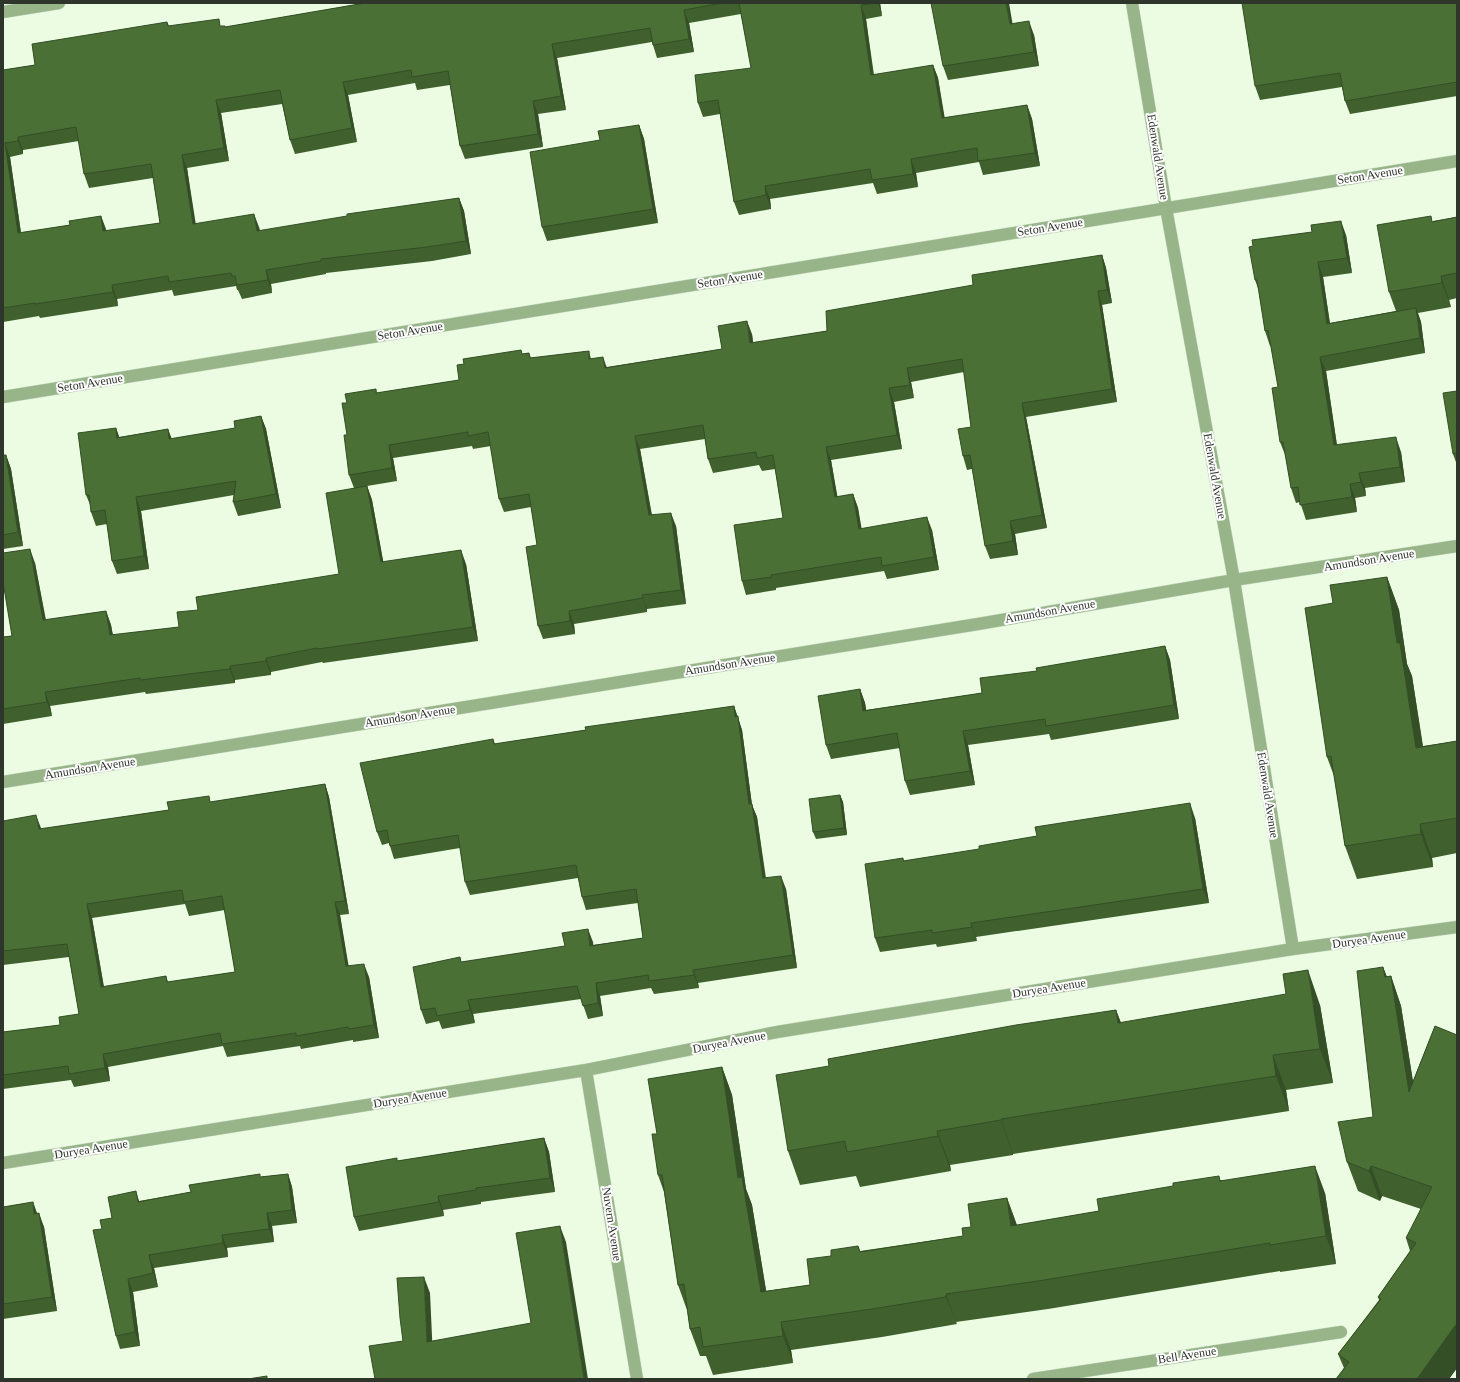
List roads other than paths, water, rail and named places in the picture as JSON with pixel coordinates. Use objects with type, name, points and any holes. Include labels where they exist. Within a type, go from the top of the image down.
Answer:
[{"type":"street","points":[[3,12],[59,3]]},
{"type":"street","name":"Edenwald Avenue","points":[[1132,3],[1166,208],[1234,580],[1292,949]]},
{"type":"street","name":"Seton Avenue","points":[[3,397],[1457,162]]},
{"type":"street","name":"Amundson Avenue","points":[[3,782],[978,624],[1234,580],[1457,546]]},
{"type":"street","name":"Duryea Avenue","points":[[3,1163],[586,1070],[777,1032],[1292,949],[1457,927]]},
{"type":"street","name":"Nuvern Avenue","points":[[586,1070],[638,1379]]},
{"type":"street","name":"Bell Avenue","points":[[1033,1379],[1341,1332]]}]
